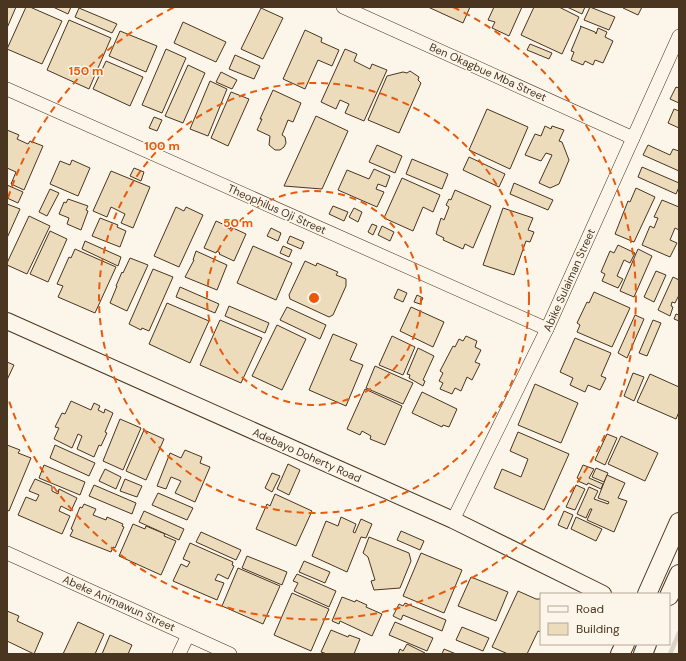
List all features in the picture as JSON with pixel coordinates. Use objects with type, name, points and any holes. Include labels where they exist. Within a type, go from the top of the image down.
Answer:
[{"type":"main road","points":[[647,593],[679,522]]},
{"type":"main road","points":[[670,594],[679,574]]},
{"type":"main road","points":[[620,654],[624,645]]},
{"type":"street","name":"Ben Okagbue Mba Street","points":[[343,7],[633,138]]},
{"type":"street","name":"Abike Sulaiman Street","points":[[453,520],[546,329],[679,36]]},
{"type":"street","name":"Theophilus Oji Street","points":[[7,89],[546,329]]},
{"type":"street","name":"Adebayo Doherty Road","points":[[7,322],[453,520],[602,593]]},
{"type":"street","name":"Abeke Animawun Street","points":[[7,553],[230,654]]},
{"type":"street","points":[[179,654],[188,635]]},
{"type":"building","points":[[7,7],[16,7],[7,28]]},
{"type":"building","points":[[26,7],[30,7],[62,21],[42,64],[7,49]]},
{"type":"building","points":[[53,7],[71,7],[68,14]]},
{"type":"building","points":[[428,7],[470,7],[463,23]]},
{"type":"building","points":[[494,7],[522,7],[509,36],[492,28],[495,22],[488,20]]},
{"type":"building","points":[[534,7],[559,7],[579,17],[562,54],[521,35]]},
{"type":"building","points":[[567,7],[585,7],[582,14]]},
{"type":"building","points":[[590,7],[615,17],[609,30],[584,20]]},
{"type":"building","points":[[623,7],[642,7],[638,15]]},
{"type":"building","points":[[79,8],[117,24],[112,33],[75,17]]},
{"type":"building","points":[[261,8],[283,18],[263,59],[241,49]]},
{"type":"building","points":[[69,20],[111,38],[89,89],[47,70]]},
{"type":"building","points":[[183,22],[226,42],[216,62],[174,43]]},
{"type":"building","points":[[580,26],[595,32],[596,34],[598,28],[607,32],[605,37],[613,41],[603,63],[595,60],[593,65],[585,61],[583,65],[571,60],[574,52],[571,51],[581,27]]},
{"type":"building","points":[[305,30],[322,38],[321,42],[339,50],[332,66],[318,60],[305,89],[283,79]]},
{"type":"building","points":[[120,31],[157,46],[146,72],[109,56]]},
{"type":"building","points":[[530,44],[552,53],[549,59],[527,50]]},
{"type":"building","points":[[166,49],[186,58],[162,113],[142,105]]},
{"type":"building","points":[[345,49],[357,54],[354,61],[370,69],[372,64],[387,70],[364,121],[345,113],[349,104],[340,100],[336,109],[321,102]]},
{"type":"building","points":[[235,55],[260,66],[254,79],[229,69]]},
{"type":"building","points":[[106,61],[143,77],[130,106],[93,89]]},
{"type":"building","points":[[188,65],[205,73],[183,123],[165,116]]},
{"type":"building","points":[[410,71],[419,77],[418,80],[421,83],[399,133],[368,120],[387,76],[403,72],[407,73]]},
{"type":"building","points":[[221,72],[237,80],[232,89],[216,82]]},
{"type":"building","points":[[210,81],[227,89],[208,136],[190,129]]},
{"type":"building","points":[[676,87],[679,88],[679,103],[670,99]]},
{"type":"building","points":[[273,90],[301,103],[293,122],[288,120],[282,135],[285,137],[286,143],[280,150],[275,150],[269,145],[270,136],[257,130],[262,119],[260,119]]},
{"type":"building","points":[[231,92],[249,99],[228,146],[211,138]]},
{"type":"building","points":[[487,109],[528,127],[510,169],[469,150]]},
{"type":"building","points":[[674,109],[679,111],[679,128],[668,123]]},
{"type":"building","points":[[316,116],[348,131],[322,189],[284,186]]},
{"type":"building","points":[[154,117],[162,120],[157,131],[149,128]]},
{"type":"building","points":[[545,126],[551,129],[552,126],[564,130],[559,141],[562,142],[569,160],[559,184],[550,188],[539,183],[552,155],[546,153],[541,161],[525,155],[535,134],[541,136]]},
{"type":"building","points":[[7,130],[19,135],[17,139],[28,144],[30,141],[43,146],[24,190],[11,184],[16,172],[7,168]]},
{"type":"building","points":[[377,145],[402,156],[395,173],[369,162]]},
{"type":"building","points":[[648,145],[670,155],[673,149],[679,151],[679,171],[643,155]]},
{"type":"building","points":[[469,157],[505,174],[499,187],[463,170]]},
{"type":"building","points":[[412,159],[448,174],[442,189],[406,174]]},
{"type":"building","points":[[72,160],[90,168],[78,196],[50,184],[60,161],[70,165]]},
{"type":"building","points":[[642,167],[679,183],[676,194],[638,177]]},
{"type":"building","points":[[134,168],[144,172],[141,181],[130,176]]},
{"type":"building","points":[[374,169],[390,176],[386,187],[378,184],[376,189],[384,192],[377,207],[338,190],[347,170],[369,179]]},
{"type":"building","points":[[111,171],[150,187],[133,228],[121,223],[125,214],[111,207],[107,217],[93,211]]},
{"type":"building","points":[[402,178],[440,195],[433,212],[423,207],[413,231],[384,218]]},
{"type":"building","points":[[514,183],[553,200],[548,210],[510,194]]},
{"type":"building","points":[[7,185],[23,192],[18,203],[7,198]]},
{"type":"building","points":[[636,188],[655,197],[634,242],[615,234],[628,201],[630,202]]},
{"type":"building","points":[[50,189],[59,193],[47,216],[39,212]]},
{"type":"building","points":[[455,190],[491,206],[473,248],[465,244],[463,249],[443,240],[444,238],[436,234],[441,218],[444,220],[449,207],[446,205],[449,199],[451,200]]},
{"type":"building","points":[[68,199],[88,206],[86,210],[88,211],[81,230],[67,224],[69,218],[59,214],[64,202],[66,203]]},
{"type":"building","points":[[662,200],[679,207],[679,230],[675,228],[670,240],[677,243],[670,257],[642,245],[650,226],[654,228],[658,218],[654,217]]},
{"type":"building","points":[[7,204],[20,209],[7,238]]},
{"type":"building","points":[[333,206],[348,212],[344,221],[329,214]]},
{"type":"building","points":[[176,207],[184,211],[186,207],[203,215],[179,267],[154,256]]},
{"type":"building","points":[[354,208],[362,212],[358,222],[349,217]]},
{"type":"building","points":[[503,208],[533,218],[528,230],[534,232],[530,242],[526,241],[514,275],[483,265]]},
{"type":"building","points":[[29,216],[50,226],[27,274],[7,265],[7,263]]},
{"type":"building","points":[[100,218],[118,225],[117,227],[126,231],[120,247],[92,236]]},
{"type":"building","points":[[216,221],[227,226],[227,228],[230,229],[231,227],[246,234],[234,261],[219,254],[220,253],[217,251],[216,253],[204,248]]},
{"type":"building","points":[[372,224],[377,226],[373,235],[368,232]]},
{"type":"building","points":[[382,226],[394,232],[390,241],[378,235]]},
{"type":"building","points":[[271,228],[281,233],[278,241],[267,236]]},
{"type":"building","points":[[50,231],[67,239],[48,282],[30,274]]},
{"type":"building","points":[[290,236],[304,242],[301,249],[287,243]]},
{"type":"building","points":[[85,241],[121,257],[118,266],[82,249]]},
{"type":"building","points":[[618,245],[635,253],[630,263],[624,260],[617,276],[623,279],[618,288],[602,281],[605,274],[601,272],[610,251],[614,253]]},
{"type":"building","points":[[253,246],[292,263],[276,300],[237,283]]},
{"type":"building","points":[[283,246],[292,250],[289,257],[280,253]]},
{"type":"building","points":[[75,249],[116,267],[95,313],[58,297],[63,286],[57,284],[69,257],[71,258]]},
{"type":"building","points":[[638,249],[652,256],[634,297],[620,291]]},
{"type":"building","points":[[196,251],[227,265],[217,290],[185,277],[194,260]]},
{"type":"building","points":[[130,258],[148,265],[127,311],[110,303],[122,272],[123,273]]},
{"type":"building","points":[[305,261],[316,266],[317,263],[338,272],[336,275],[346,279],[346,286],[333,315],[329,317],[290,299],[289,295]]},
{"type":"building","points":[[153,269],[173,277],[149,331],[142,328],[141,330],[129,324]]},
{"type":"building","points":[[656,271],[666,275],[654,302],[644,297]]},
{"type":"building","points":[[673,277],[679,280],[679,295],[675,303],[672,302],[671,306],[673,307],[670,316],[658,310]]},
{"type":"building","points":[[180,287],[219,304],[215,313],[176,297]]},
{"type":"building","points":[[398,289],[407,293],[403,302],[394,298]]},
{"type":"building","points":[[594,292],[630,308],[612,347],[577,332],[580,325],[577,323],[587,302],[589,303]]},
{"type":"building","points":[[417,295],[423,298],[420,304],[414,302]]},
{"type":"building","points":[[167,303],[209,321],[190,363],[149,344]]},
{"type":"building","points":[[229,306],[269,323],[265,333],[225,316]]},
{"type":"building","points":[[287,307],[326,325],[320,339],[280,320]]},
{"type":"building","points":[[411,307],[444,322],[433,347],[400,331]]},
{"type":"building","points":[[676,314],[679,315],[679,321],[674,319]]},
{"type":"building","points":[[635,315],[644,319],[627,358],[618,353]]},
{"type":"building","points":[[220,320],[262,338],[241,383],[200,365]]},
{"type":"building","points":[[653,320],[661,323],[647,356],[639,353]]},
{"type":"building","points":[[277,325],[306,339],[282,390],[252,376]]},
{"type":"building","points":[[333,334],[357,344],[350,360],[363,365],[346,406],[309,390]]},
{"type":"building","points":[[392,336],[415,347],[403,375],[379,365]]},
{"type":"building","points":[[466,336],[477,341],[475,347],[481,350],[475,362],[480,364],[472,380],[467,377],[461,391],[455,388],[452,394],[440,389],[443,383],[439,381],[443,373],[440,371],[453,346],[455,347],[459,339],[463,341]]},
{"type":"building","points":[[575,338],[611,353],[601,376],[606,378],[600,390],[588,385],[585,392],[570,385],[573,378],[560,372]]},
{"type":"building","points":[[418,348],[434,356],[423,380],[425,381],[423,386],[409,378],[410,375],[407,374]]},
{"type":"building","points":[[7,362],[14,365],[7,380]]},
{"type":"building","points":[[375,366],[413,383],[403,404],[366,388]]},
{"type":"building","points":[[633,373],[644,377],[634,401],[624,396]]},
{"type":"building","points":[[650,374],[679,387],[679,412],[676,419],[637,402]]},
{"type":"building","points":[[535,384],[578,403],[561,443],[518,425]]},
{"type":"building","points":[[365,389],[402,406],[385,445],[370,439],[371,436],[362,431],[360,435],[347,429]]},
{"type":"building","points":[[422,392],[457,409],[449,427],[443,425],[442,427],[412,413]]},
{"type":"building","points":[[71,401],[91,410],[94,403],[100,406],[98,410],[104,413],[105,409],[113,413],[105,432],[107,433],[101,446],[99,445],[94,457],[77,449],[82,436],[78,434],[72,448],[54,439],[59,428],[55,427],[62,413],[65,414]]},
{"type":"building","points":[[120,419],[141,428],[123,470],[103,461]]},
{"type":"building","points":[[144,430],[164,439],[146,480],[126,471]]},
{"type":"building","points":[[518,432],[569,454],[544,510],[494,488],[502,469],[521,477],[528,459],[510,451]]},
{"type":"building","points":[[607,434],[617,438],[605,465],[595,460]]},
{"type":"building","points":[[621,436],[658,453],[645,481],[608,464]]},
{"type":"building","points":[[7,445],[20,450],[18,453],[31,458],[9,511],[7,510]]},
{"type":"building","points":[[55,445],[95,463],[89,476],[50,458]]},
{"type":"building","points":[[185,450],[202,457],[200,463],[210,467],[195,502],[175,493],[181,481],[171,477],[166,489],[157,486],[170,453],[181,458]]},
{"type":"building","points":[[288,464],[300,470],[289,495],[277,489]]},
{"type":"building","points":[[44,465],[85,482],[80,495],[39,478]]},
{"type":"building","points":[[583,465],[594,469],[589,478],[603,484],[601,489],[588,483],[587,485],[578,481],[579,479],[577,478]]},
{"type":"building","points":[[596,468],[608,473],[604,482],[592,477]]},
{"type":"building","points":[[105,469],[121,477],[116,489],[99,481]]},
{"type":"building","points":[[272,473],[280,476],[272,492],[265,488]]},
{"type":"building","points":[[607,475],[625,483],[618,498],[627,501],[614,532],[587,520],[592,509],[590,509],[586,518],[577,514],[589,487],[598,491],[594,499],[608,504],[609,502],[598,498]]},
{"type":"building","points":[[35,479],[52,486],[52,491],[58,494],[59,489],[77,498],[71,511],[61,506],[59,511],[70,516],[62,534],[18,515],[26,497],[36,501],[39,495],[29,491]]},
{"type":"building","points":[[125,479],[142,486],[137,497],[120,491]]},
{"type":"building","points":[[94,485],[136,503],[132,514],[89,496]]},
{"type":"building","points":[[576,485],[585,489],[575,510],[566,507]]},
{"type":"building","points":[[158,493],[193,508],[187,520],[152,505]]},
{"type":"building","points":[[275,494],[312,511],[296,546],[256,529],[267,504],[270,506]]},
{"type":"building","points":[[84,504],[96,509],[93,515],[106,520],[107,517],[123,524],[122,526],[124,527],[115,548],[113,547],[111,552],[70,536],[73,530],[71,529],[80,507],[82,508]]},
{"type":"building","points":[[144,511],[184,529],[179,540],[139,522]]},
{"type":"building","points":[[564,511],[573,515],[567,529],[558,525]]},
{"type":"building","points":[[341,517],[356,524],[353,532],[355,533],[361,519],[372,524],[366,538],[361,537],[347,572],[312,556],[326,521],[338,526]]},
{"type":"building","points":[[576,517],[602,529],[596,541],[571,529]]},
{"type":"building","points":[[133,524],[145,529],[146,526],[165,534],[164,536],[176,541],[161,575],[119,556]]},
{"type":"building","points":[[401,531],[424,541],[420,550],[397,540]]},
{"type":"building","points":[[201,532],[241,550],[236,560],[196,542]]},
{"type":"building","points":[[369,537],[409,553],[411,561],[400,588],[374,590],[371,581],[375,580],[368,557],[363,553]]},
{"type":"building","points":[[190,543],[233,562],[232,565],[234,566],[228,579],[218,574],[215,580],[224,583],[217,600],[173,581],[181,564],[187,567],[190,562],[183,559]]},
{"type":"building","points":[[421,553],[462,570],[444,613],[403,596]]},
{"type":"building","points":[[247,556],[287,572],[282,585],[242,568]]},
{"type":"building","points":[[304,561],[330,572],[325,583],[299,572]]},
{"type":"building","points":[[238,568],[280,586],[263,624],[222,606]]},
{"type":"building","points":[[297,574],[336,591],[329,607],[294,591],[298,583],[293,581]]},
{"type":"building","points":[[471,577],[508,592],[496,621],[458,606]]},
{"type":"building","points":[[518,591],[536,599],[540,599],[540,632],[538,631],[527,654],[508,654],[492,647]]},
{"type":"building","points":[[292,593],[329,609],[311,651],[274,635]]},
{"type":"building","points":[[342,597],[355,602],[356,600],[367,605],[366,607],[382,614],[372,636],[340,621],[339,624],[332,621]]},
{"type":"building","points":[[405,603],[446,620],[442,631],[403,615],[401,620],[393,616],[399,604],[403,606]]},
{"type":"building","points":[[7,611],[19,616],[17,621],[43,633],[34,654],[7,641]]},
{"type":"building","points":[[78,622],[104,634],[95,654],[63,654]]},
{"type":"building","points":[[395,622],[433,638],[427,651],[389,635]]},
{"type":"building","points":[[462,627],[489,638],[483,651],[456,640]]},
{"type":"building","points":[[331,630],[348,637],[349,635],[360,639],[354,654],[327,654],[321,652]]},
{"type":"building","points":[[110,635],[132,645],[128,654],[102,654]]},
{"type":"building","points":[[407,644],[425,654],[398,654],[400,649],[403,651]]},
{"type":"building","points":[[444,649],[456,654],[442,654]]},
{"type":"waterway","points":[[670,654],[679,633]]}]
